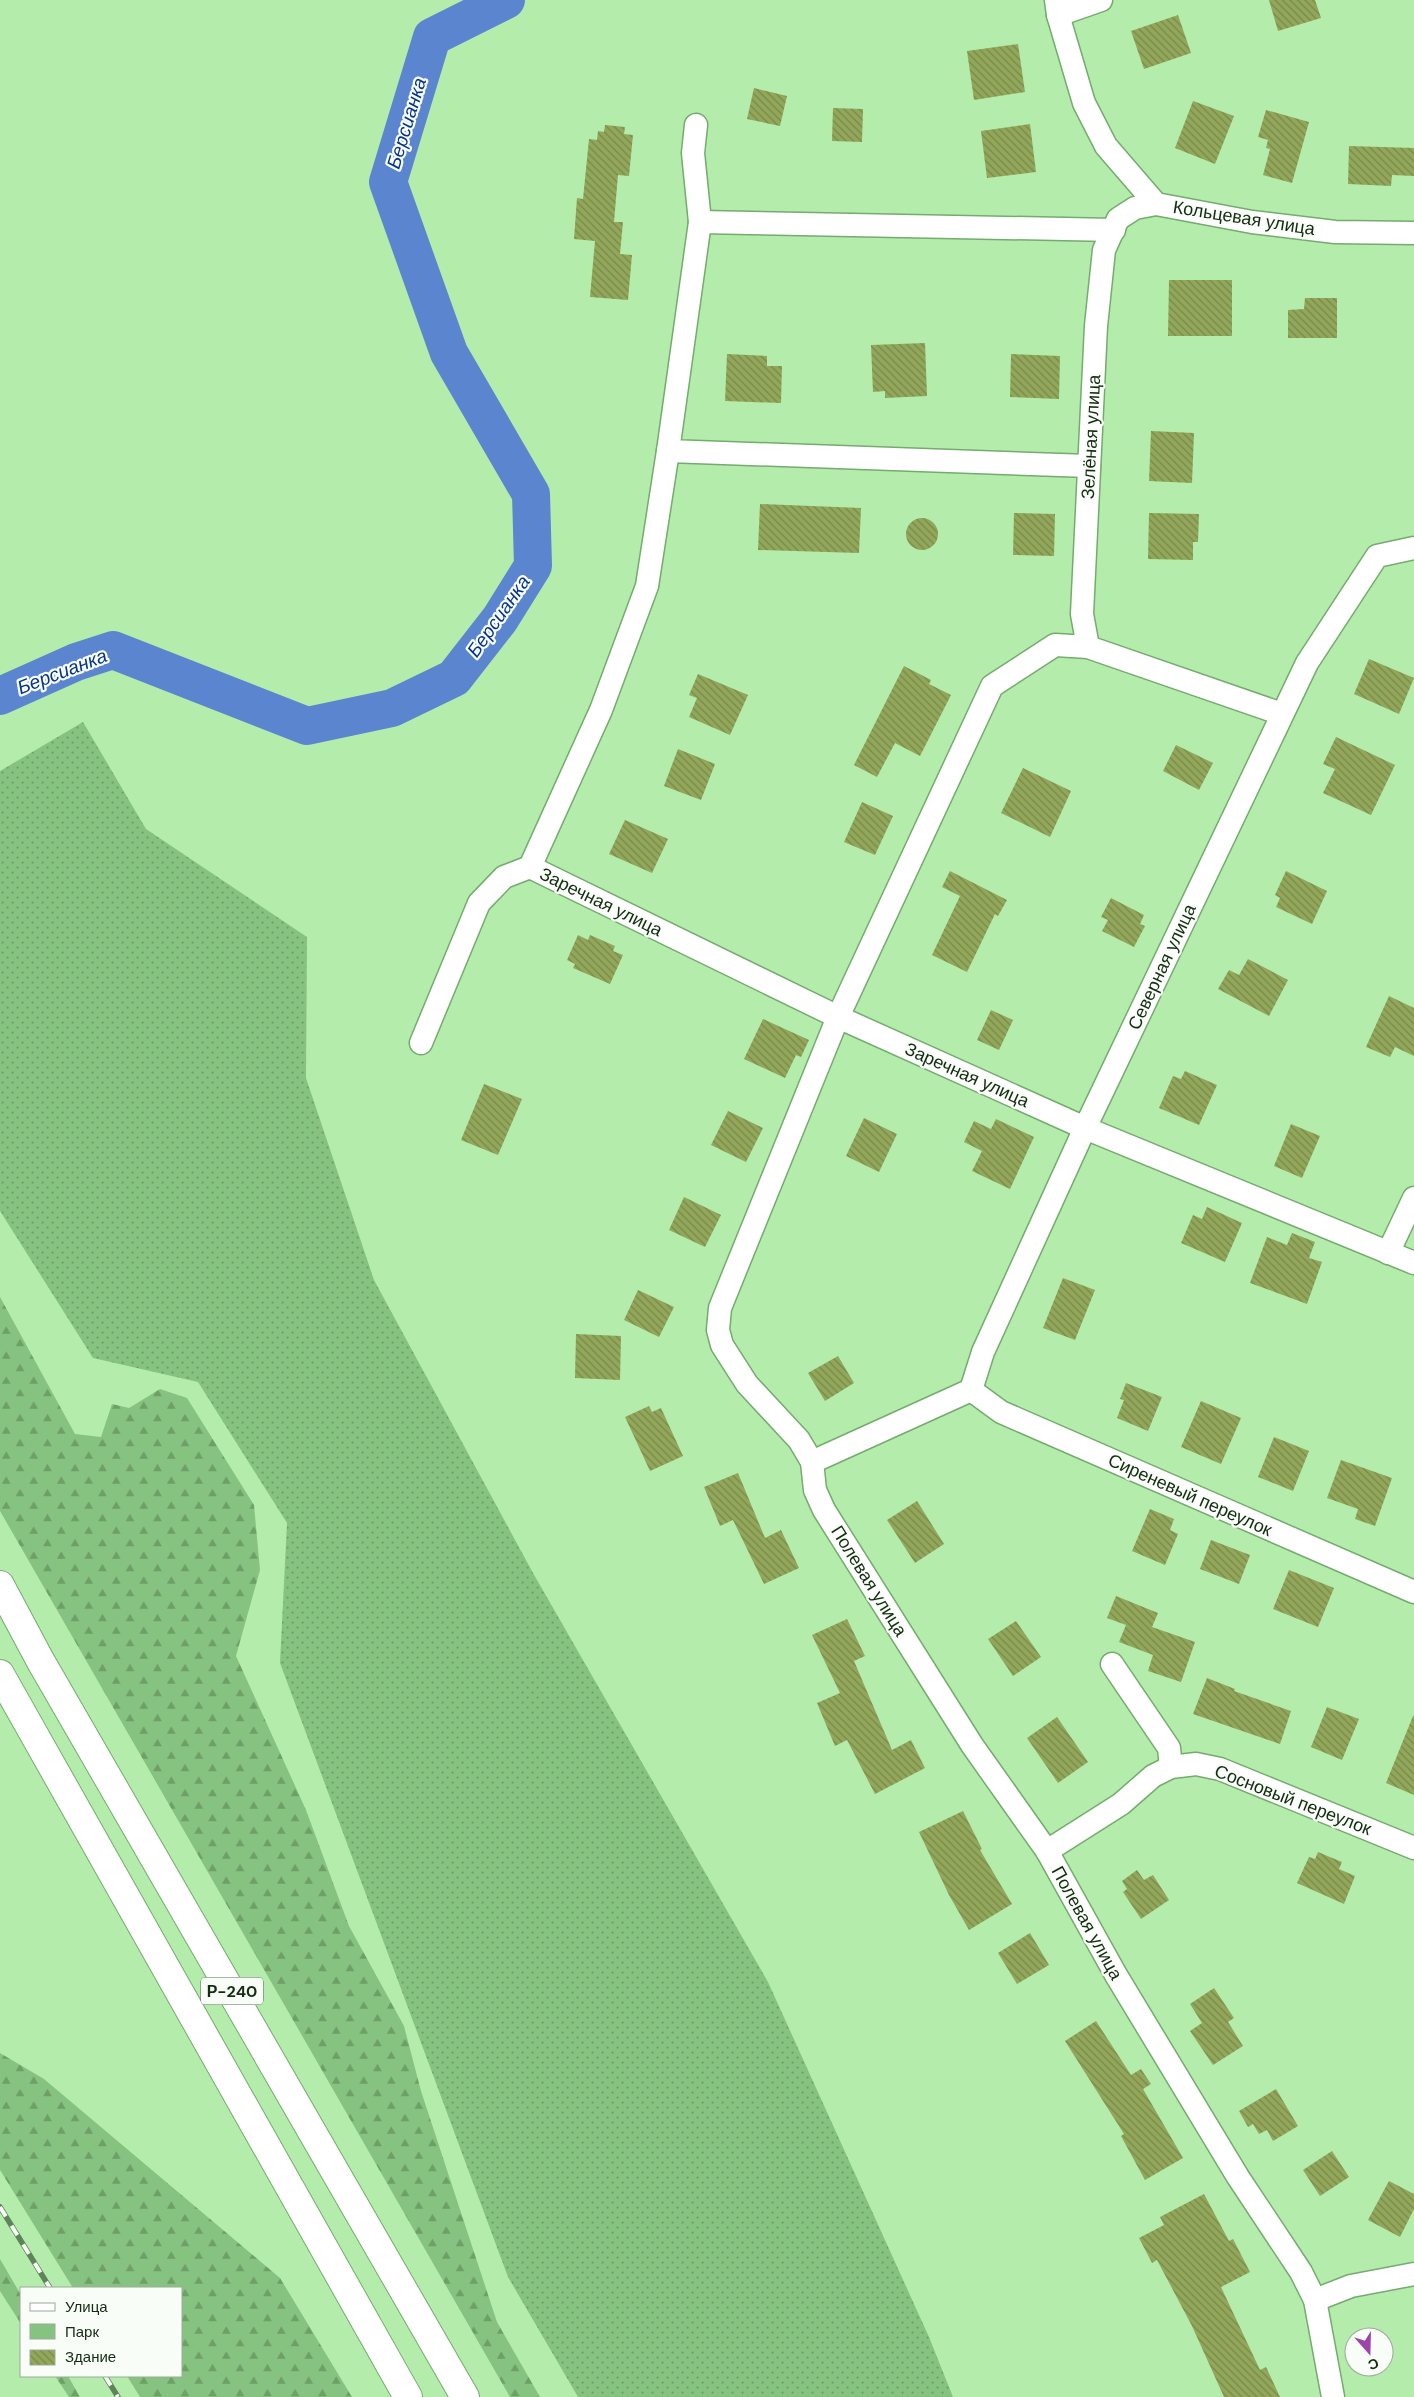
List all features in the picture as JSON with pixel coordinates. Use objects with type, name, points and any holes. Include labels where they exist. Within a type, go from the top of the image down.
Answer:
[{"type":"highway","name":"Р-240","points":[[0,1585],[40,1660],[465,2397]]},
{"type":"highway","name":"Р-240","points":[[0,1674],[408,2397]]},
{"type":"street","points":[[1057,7],[1101,0]]},
{"type":"street","name":"Кольцевая улица","points":[[1057,7],[1084,103],[1092,120],[1106,146],[1156,204],[1252,222],[1335,232],[1414,232]]},
{"type":"street","points":[[421,1043],[479,903],[504,877],[530,867],[601,710],[647,586],[700,222],[693,153],[696,125]]},
{"type":"street","name":"Зелёная улица","points":[[1088,646],[1082,614],[1096,326],[1104,250],[1118,219],[1135,208],[1156,204]]},
{"type":"street","points":[[700,222],[1114,230]]},
{"type":"street","points":[[668,451],[1089,466]]},
{"type":"street","name":"Северная улица","points":[[970,1390],[983,1352],[1085,1128],[1308,663],[1377,556],[1414,548]]},
{"type":"street","points":[[970,1390],[812,1462],[799,1440],[742,1376],[722,1345],[718,1330],[720,1308],[838,1017],[992,686],[1055,644],[1088,646],[1282,714]]},
{"type":"street","name":"Заречная улица","points":[[530,867],[838,1017],[1085,1128],[1414,1263]]},
{"type":"street","points":[[1388,1253],[1414,1198]]},
{"type":"street","name":"Сиреневый переулок","points":[[970,1390],[1001,1412],[1414,1592]]},
{"type":"street","name":"Полевая улица","points":[[812,1462],[815,1490],[824,1510],[972,1745],[1046,1851],[1116,1975],[1238,2177],[1301,2272],[1315,2300],[1333,2397]]},
{"type":"street","points":[[1112,1664],[1169,1748],[1171,1767]]},
{"type":"street","name":"Сосновый переулок","points":[[1046,1851],[1121,1804],[1153,1776],[1171,1767],[1196,1764],[1220,1769],[1414,1848]]},
{"type":"street","points":[[1315,2300],[1351,2286],[1414,2274]]},
{"type":"green space","points":[[83,722],[146,829],[307,937],[306,1078],[374,1280],[533,1573],[768,1982],[929,2337],[953,2397],[578,2397],[508,2277],[280,1663],[287,1523],[198,1382],[93,1358],[0,1211],[0,771]]},
{"type":"green space","points":[[0,1297],[75,1434],[101,1437],[112,1404],[129,1408],[160,1389],[187,1398],[254,1505],[260,1570],[236,1656],[306,1810],[349,1926],[404,2026],[421,2091],[497,2322],[540,2397],[510,2397],[0,1511]]},
{"type":"green space","points":[[0,2053],[44,2079],[280,2278],[352,2397],[140,2397],[128,2377],[182,2377],[182,2287],[72,2287],[0,2170]]},
{"type":"green space","points":[[0,2259],[20,2293],[20,2322],[0,2291]]},
{"type":"green space","points":[[56,2377],[69,2377],[80,2397],[69,2397]]},
{"type":"building","points":[[1269,0],[1315,0],[1321,18],[1278,31]]},
{"type":"building","points":[[1178,15],[1191,53],[1144,69],[1131,31]]},
{"type":"building","points":[[1018,44],[1025,92],[974,100],[967,51]]},
{"type":"building","points":[[754,88],[787,96],[780,126],[747,119]]},
{"type":"building","points":[[1193,101],[1234,116],[1215,164],[1175,148]]},
{"type":"building","points":[[833,108],[863,109],[862,142],[832,141]]},
{"type":"building","points":[[1266,110],[1309,122],[1292,183],[1263,175],[1270,149],[1266,148],[1268,140],[1258,137]]},
{"type":"building","points":[[1030,124],[1036,172],[987,178],[981,131]]},
{"type":"building","points":[[605,125],[625,127],[624,134],[633,135],[629,176],[618,175],[614,222],[623,222],[620,254],[632,255],[628,300],[590,297],[595,241],[574,239],[577,198],[583,199],[589,139],[597,140],[598,131],[604,132]]},
{"type":"building","points":[[1349,146],[1414,148],[1414,176],[1392,175],[1391,186],[1348,184]]},
{"type":"building","points":[[1169,280],[1232,280],[1232,336],[1168,336]]},
{"type":"building","points":[[1305,298],[1337,298],[1337,338],[1288,338],[1288,310],[1304,309]]},
{"type":"building","points":[[925,343],[927,396],[885,398],[885,391],[873,392],[871,345]]},
{"type":"building","points":[[727,354],[767,356],[767,366],[782,366],[781,403],[725,401]]},
{"type":"building","points":[[1011,354],[1060,356],[1059,399],[1010,397]]},
{"type":"building","points":[[1151,431],[1194,433],[1192,483],[1149,481]]},
{"type":"building","points":[[760,504],[861,508],[859,553],[758,550]]},
{"type":"building","points":[[1014,513],[1055,514],[1054,556],[1013,555]]},
{"type":"building","points":[[1149,513],[1199,514],[1198,542],[1193,542],[1193,560],[1148,559]]},
{"type":"building","points":[[922,518],[933,523],[938,534],[933,545],[922,550],[911,545],[906,534],[911,523]]},
{"type":"building","points":[[1369,659],[1414,678],[1399,714],[1354,694]]},
{"type":"building","points":[[904,666],[931,680],[929,684],[951,695],[920,756],[895,743],[877,777],[854,765]]},
{"type":"building","points":[[698,674],[748,695],[730,735],[689,717],[697,698],[689,695]]},
{"type":"building","points":[[1336,737],[1395,765],[1371,815],[1323,793],[1335,769],[1323,764]]},
{"type":"building","points":[[1176,745],[1213,763],[1199,790],[1163,771]]},
{"type":"building","points":[[678,749],[715,764],[701,800],[664,786]]},
{"type":"building","points":[[1023,768],[1071,791],[1050,837],[1001,813]]},
{"type":"building","points":[[862,802],[893,816],[875,855],[844,842]]},
{"type":"building","points":[[625,820],[668,839],[652,873],[609,854]]},
{"type":"building","points":[[950,871],[1007,900],[998,916],[995,914],[967,972],[932,955],[960,896],[942,887]]},
{"type":"building","points":[[1286,871],[1327,891],[1312,924],[1276,907],[1280,898],[1275,895]]},
{"type":"building","points":[[1111,898],[1144,915],[1140,924],[1145,926],[1134,947],[1102,931],[1108,920],[1101,917]]},
{"type":"building","points":[[578,935],[588,940],[590,935],[615,946],[613,951],[623,955],[610,984],[573,968],[575,964],[567,960]]},
{"type":"building","points":[[1248,959],[1288,980],[1269,1016],[1218,989],[1229,970],[1239,975]]},
{"type":"building","points":[[1389,996],[1414,1008],[1414,1056],[1395,1047],[1390,1057],[1366,1047]]},
{"type":"building","points":[[991,1010],[1013,1020],[999,1050],[977,1040]]},
{"type":"building","points":[[763,1019],[809,1040],[801,1057],[796,1055],[785,1078],[744,1059]]},
{"type":"building","points":[[1185,1071],[1217,1085],[1199,1125],[1159,1108],[1173,1076],[1181,1079]]},
{"type":"building","points":[[484,1084],[522,1099],[498,1155],[461,1140]]},
{"type":"building","points":[[728,1111],[763,1128],[746,1162],[711,1145]]},
{"type":"building","points":[[864,1118],[897,1134],[879,1172],[846,1156]]},
{"type":"building","points":[[996,1119],[1034,1137],[1010,1189],[972,1171],[982,1151],[964,1142],[974,1121],[991,1129]]},
{"type":"building","points":[[1291,1124],[1320,1136],[1302,1178],[1274,1166]]},
{"type":"building","points":[[684,1197],[721,1215],[705,1247],[669,1230]]},
{"type":"building","points":[[1207,1207],[1242,1223],[1225,1262],[1181,1243],[1193,1215],[1202,1219]]},
{"type":"building","points":[[1292,1233],[1315,1242],[1309,1258],[1322,1262],[1307,1304],[1250,1283],[1267,1237],[1287,1245]]},
{"type":"building","points":[[1063,1278],[1095,1290],[1075,1340],[1043,1328]]},
{"type":"building","points":[[638,1290],[674,1307],[659,1337],[624,1320]]},
{"type":"building","points":[[576,1334],[621,1336],[620,1380],[575,1378]]},
{"type":"building","points":[[838,1356],[854,1383],[825,1401],[808,1373]]},
{"type":"building","points":[[1126,1383],[1162,1397],[1148,1431],[1117,1418],[1124,1400],[1120,1399]]},
{"type":"building","points":[[1201,1401],[1241,1418],[1221,1464],[1181,1447]]},
{"type":"building","points":[[649,1406],[652,1412],[661,1408],[683,1456],[650,1471],[625,1417]]},
{"type":"building","points":[[1274,1437],[1309,1451],[1293,1491],[1258,1477]]},
{"type":"building","points":[[1341,1460],[1392,1478],[1375,1526],[1355,1519],[1358,1509],[1327,1498]]},
{"type":"building","points":[[738,1473],[765,1538],[781,1530],[799,1568],[764,1584],[733,1520],[720,1526],[704,1487]]},
{"type":"building","points":[[917,1501],[944,1544],[915,1563],[887,1520]]},
{"type":"building","points":[[1150,1509],[1174,1519],[1170,1530],[1178,1534],[1165,1565],[1132,1551]]},
{"type":"building","points":[[1211,1540],[1250,1555],[1239,1584],[1200,1569]]},
{"type":"building","points":[[1289,1570],[1334,1588],[1318,1627],[1273,1609]]},
{"type":"building","points":[[1116,1596],[1158,1613],[1152,1627],[1195,1642],[1181,1682],[1148,1671],[1153,1655],[1119,1642],[1126,1625],[1107,1618]]},
{"type":"building","points":[[847,1619],[865,1656],[854,1661],[892,1750],[911,1740],[925,1768],[875,1794],[847,1740],[835,1746],[817,1703],[840,1693],[812,1635]]},
{"type":"building","points":[[1016,1621],[1041,1657],[1013,1676],[988,1639]]},
{"type":"building","points":[[1207,1678],[1235,1689],[1234,1691],[1291,1711],[1280,1744],[1193,1714]]},
{"type":"building","points":[[1327,1707],[1359,1719],[1342,1760],[1311,1747]]},
{"type":"building","points":[[1414,1716],[1414,1795],[1386,1783]]},
{"type":"building","points":[[1057,1717],[1088,1762],[1058,1783],[1027,1738]]},
{"type":"building","points":[[963,1811],[982,1849],[980,1850],[1012,1904],[969,1930],[949,1895],[919,1832]]},
{"type":"building","points":[[1318,1852],[1342,1862],[1339,1869],[1355,1876],[1344,1904],[1297,1883],[1309,1857],[1315,1859]]},
{"type":"building","points":[[1137,1870],[1144,1880],[1153,1875],[1169,1900],[1141,1919],[1123,1892],[1127,1889],[1122,1881]]},
{"type":"building","points":[[1030,1933],[1049,1965],[1017,1984],[998,1953]]},
{"type":"building","points":[[1214,1988],[1234,2018],[1228,2022],[1243,2046],[1213,2065],[1190,2031],[1202,2023],[1190,2004]]},
{"type":"building","points":[[1096,2021],[1131,2075],[1141,2069],[1151,2084],[1143,2089],[1183,2158],[1145,2180],[1121,2136],[1124,2134],[1065,2041]]},
{"type":"building","points":[[1276,2089],[1298,2126],[1273,2141],[1267,2130],[1259,2134],[1253,2124],[1248,2127],[1239,2111]]},
{"type":"building","points":[[1332,2151],[1349,2177],[1320,2196],[1303,2170]]},
{"type":"building","points":[[1389,2181],[1414,2194],[1414,2209],[1400,2237],[1368,2220]]},
{"type":"building","points":[[1204,2194],[1229,2241],[1233,2239],[1250,2272],[1221,2287],[1260,2370],[1266,2367],[1280,2397],[1224,2397],[1192,2326],[1157,2260],[1152,2263],[1139,2238],[1164,2225],[1160,2217]]},
{"type":"waterway","name":"Берсианка","points":[[0,696],[76,662],[113,650],[307,726],[392,708],[454,678],[500,619],[533,566],[531,494],[449,353],[388,182],[432,37],[506,0]]},
{"type":"railway","points":[[0,2207],[49,2287]]},
{"type":"railway","points":[[106,2377],[118,2397]]}]
